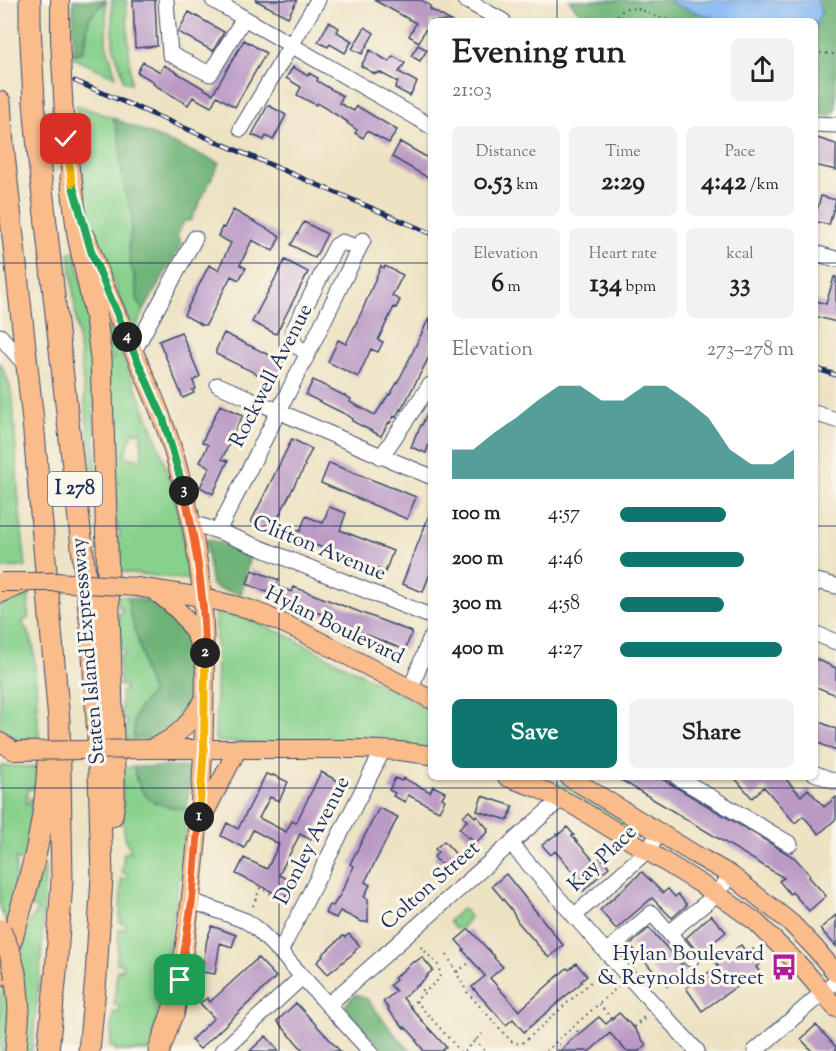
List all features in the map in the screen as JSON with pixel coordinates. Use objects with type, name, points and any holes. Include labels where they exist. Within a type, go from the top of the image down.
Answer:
[{"type":"highway","name":"Staten Island Expressway","points":[[30,0],[39,161],[94,666],[102,876],[89,1051]]},
{"type":"highway","name":"Staten Island Expressway","points":[[0,102],[59,721],[62,880],[48,1051]]},
{"type":"highway","points":[[71,178],[78,236],[96,318],[102,380],[114,800],[102,876]]},
{"type":"highway","points":[[8,976],[34,865],[47,782],[44,659],[50,610]]},
{"type":"highway","points":[[0,930],[10,953],[8,976],[19,1009],[16,1051]]},
{"type":"highway","points":[[159,1051],[177,999]]},
{"type":"main road","points":[[60,0],[64,115],[71,178],[92,254],[166,428],[191,523],[202,597],[205,658],[204,748],[192,901],[169,1051]]},
{"type":"main road","name":"Hylan Boulevard","points":[[1,588],[29,581],[143,588],[202,597],[249,609],[302,632],[428,698]]},
{"type":"main road","points":[[143,588],[167,600],[185,617],[195,631],[205,658]]},
{"type":"main road","points":[[149,749],[170,740],[182,730],[205,699]]},
{"type":"main road","points":[[5,748],[383,750],[428,755]]},
{"type":"main road","points":[[198,825],[238,748]]},
{"type":"main road","points":[[515,780],[561,799],[717,894],[770,935],[836,1008]]},
{"type":"main road","points":[[574,780],[694,854],[731,874],[791,923],[836,973]]},
{"type":"street","points":[[166,0],[170,54],[210,74],[244,18]]},
{"type":"street","points":[[213,0],[428,124]]},
{"type":"street","points":[[241,129],[318,0]]},
{"type":"street","points":[[465,0],[498,18]]},
{"type":"street","points":[[818,124],[836,125]]},
{"type":"street","points":[[134,351],[195,238]]},
{"type":"street","name":"Rockwell Avenue","points":[[218,531],[308,353],[361,244],[342,242],[336,246],[300,316],[293,331],[293,339],[296,346],[308,353]]},
{"type":"street","points":[[818,254],[836,259]]},
{"type":"street","points":[[0,336],[27,367]]},
{"type":"street","points":[[218,385],[381,457],[428,475]]},
{"type":"street","points":[[381,457],[428,388]]},
{"type":"street","points":[[818,414],[836,420]]},
{"type":"street","name":"Clifton Avenue","points":[[191,523],[218,531],[428,614]]},
{"type":"street","points":[[818,582],[836,586]]},
{"type":"street","points":[[818,635],[836,642]]},
{"type":"street","points":[[411,688],[425,668],[428,651]]},
{"type":"street","name":"Donley Avenue","points":[[280,952],[383,750]]},
{"type":"street","points":[[818,774],[836,782]]},
{"type":"street","points":[[682,780],[790,844]]},
{"type":"street","name":"Colton Street","points":[[328,1005],[561,799]]},
{"type":"street","name":"Kay Place","points":[[574,915],[648,850],[660,832]]},
{"type":"street","points":[[511,844],[697,1051]]},
{"type":"street","points":[[669,933],[717,894],[731,874]]},
{"type":"street","points":[[192,901],[246,921],[260,931],[370,1051]]},
{"type":"street","points":[[606,951],[652,913],[691,959]]},
{"type":"street","points":[[222,1051],[302,977]]},
{"type":"street","points":[[755,1051],[836,981]]},
{"type":"path","points":[[615,18],[625,8],[640,9],[662,18]]},
{"type":"path","points":[[818,53],[836,54]]},
{"type":"path","points":[[253,906],[260,888],[292,904]]},
{"type":"path","points":[[410,1006],[439,980],[439,965],[416,941]]},
{"type":"path","points":[[447,955],[467,992],[510,1039],[519,1044],[605,969]]},
{"type":"path","points":[[457,972],[472,961]]},
{"type":"path","points":[[418,985],[425,993]]},
{"type":"path","points":[[546,1051],[620,985]]},
{"type":"path","points":[[416,1001],[462,1051],[482,1034]]},
{"type":"path","points":[[599,1004],[612,1019]]},
{"type":"path","points":[[634,1028],[647,1016]]},
{"type":"path","points":[[573,1026],[579,1033]]},
{"type":"path","points":[[439,1038],[444,1033]]},
{"type":"path","points":[[558,1051],[561,1038]]},
{"type":"path","points":[[475,1041],[485,1051]]},
{"type":"green space","points":[[73,0],[106,0],[89,18],[83,52],[73,54]]},
{"type":"green space","points":[[112,0],[126,0],[131,84],[123,80],[115,52]]},
{"type":"green space","points":[[569,0],[669,0],[676,5],[713,18],[590,18],[579,12]]},
{"type":"green space","points":[[817,0],[836,0],[836,110],[830,115],[818,115],[818,18],[821,11]]},
{"type":"green space","points":[[106,1],[106,43],[116,77],[73,58],[73,54],[79,54],[86,43],[89,18]]},
{"type":"green space","points":[[76,105],[113,118],[119,136],[125,191],[133,214],[129,246],[138,302],[143,312],[133,330],[94,234],[88,211],[79,153]]},
{"type":"green space","points":[[113,118],[219,163],[191,220],[184,221],[177,236],[181,244],[143,312],[138,302],[135,277],[130,263],[129,246],[133,214],[125,191],[121,148]]},
{"type":"green space","points":[[75,251],[89,318],[97,477],[93,477],[69,252]]},
{"type":"green space","points":[[104,315],[142,402],[162,455],[179,517],[191,580],[116,571],[115,537],[120,536],[120,531],[114,531],[118,523],[114,522],[117,505],[116,499],[113,499],[112,483],[119,483],[118,476],[112,476],[111,429],[117,429],[117,425],[110,425],[108,360],[113,359],[113,356],[107,356]],"holes":[[[133,432],[140,432],[142,456],[140,460],[124,456]]]},
{"type":"green space","points":[[0,362],[13,400],[19,505],[26,567],[0,568]]},
{"type":"green space","points":[[208,539],[250,555],[241,594],[215,588],[212,585],[205,542]]},
{"type":"green space","points":[[29,593],[28,618],[22,622],[31,638],[34,650],[39,740],[14,738],[0,731],[0,603],[14,596]]},
{"type":"green space","points":[[117,596],[128,597],[142,655],[143,669],[152,693],[138,709],[134,721],[134,740],[122,740],[122,726],[127,726],[127,720],[122,720],[121,692],[125,691],[125,686],[120,686],[119,655],[125,655],[124,650],[119,650],[118,613],[122,613],[122,607],[118,607]]},
{"type":"green space","points":[[128,597],[154,602],[165,609],[184,626],[196,654],[195,697],[180,723],[154,738],[134,740],[134,721],[138,709],[152,692],[143,669],[142,655]]},
{"type":"green space","points":[[217,611],[247,619],[286,635],[428,709],[428,749],[217,742],[215,737],[217,657],[215,613]]},
{"type":"green space","points":[[0,766],[39,767],[38,789],[28,789],[26,803],[29,803],[31,798],[36,799],[25,862],[16,859],[15,892],[9,927],[0,908]]},
{"type":"green space","points":[[134,767],[136,780],[169,807],[187,810],[183,857],[151,1051],[115,1051],[115,1047],[110,1047],[113,1012],[119,1012],[120,1006],[114,1005],[117,970],[122,970],[123,964],[117,963],[119,929],[125,929],[126,924],[120,923],[121,879],[127,879],[127,873],[122,873],[124,853],[131,852],[123,823],[122,768]]},
{"type":"green space","points":[[134,767],[188,768],[190,773],[187,810],[151,800],[140,788]]},
{"type":"green space","points":[[552,781],[567,786],[638,829],[634,837],[550,785]]},
{"type":"green space","points":[[41,865],[45,870],[41,961],[32,1051],[23,1051],[17,942],[38,909],[29,906]]},
{"type":"green space","points":[[463,908],[470,917],[462,928],[455,929],[449,921]]},
{"type":"green space","points":[[6,975],[9,983],[7,1051],[0,1051],[0,999]]},
{"type":"green space","points":[[356,994],[367,999],[411,1051],[384,1051],[345,1008]]},
{"type":"water","points":[[669,0],[817,0],[821,11],[818,20],[713,18],[676,5]]},
{"type":"building","points":[[133,0],[155,0],[157,46],[135,48]]},
{"type":"building","points":[[255,0],[297,0],[288,17]]},
{"type":"building","points":[[374,0],[421,0],[430,6],[430,9],[446,18],[428,18],[428,32],[425,30],[419,42],[409,36],[416,23]]},
{"type":"building","points":[[189,12],[224,32],[213,51],[178,32]]},
{"type":"building","points":[[329,22],[339,28],[337,32],[352,41],[345,53],[330,44],[328,47],[318,42]]},
{"type":"building","points":[[365,27],[374,33],[362,54],[352,49]]},
{"type":"building","points":[[244,40],[266,53],[235,107],[217,96],[211,107],[193,97],[188,105],[137,72],[143,62],[160,72],[164,65],[213,94]]},
{"type":"building","points":[[418,45],[427,50],[420,61],[411,56]]},
{"type":"building","points":[[370,50],[389,62],[393,56],[405,63],[399,72],[417,82],[410,96],[395,88],[398,82],[361,66]]},
{"type":"building","points":[[293,67],[308,76],[309,73],[318,78],[317,81],[343,96],[339,103],[354,111],[357,106],[397,130],[389,143],[367,131],[363,138],[355,133],[357,130],[348,122],[317,103],[316,105],[297,95],[301,87],[286,78]]},
{"type":"building","points":[[268,105],[286,115],[273,140],[266,136],[264,140],[252,135]]},
{"type":"building","points":[[818,138],[836,144],[836,170],[818,166]]},
{"type":"building","points":[[400,142],[428,158],[428,178],[392,157]]},
{"type":"building","points":[[821,196],[836,200],[829,225],[818,222]]},
{"type":"building","points":[[233,210],[280,236],[273,251],[252,240],[240,265],[246,268],[239,280],[231,276],[206,325],[202,325],[184,315],[209,265],[218,270],[231,243],[218,236]]},
{"type":"building","points":[[304,222],[327,234],[315,258],[291,245]]},
{"type":"building","points":[[285,260],[308,272],[276,334],[252,322]]},
{"type":"building","points":[[381,266],[403,275],[392,296],[400,300],[396,308],[394,307],[378,340],[383,342],[378,352],[371,349],[358,377],[328,362],[338,340],[346,344]]},
{"type":"building","points":[[834,277],[836,277],[836,322],[818,317],[818,301],[826,304]]},
{"type":"building","points":[[428,320],[428,359],[401,410],[389,422],[381,436],[352,421],[353,419],[347,415],[306,395],[313,380],[351,399],[350,402],[375,415],[401,376]]},
{"type":"building","points":[[181,332],[200,376],[193,381],[196,389],[192,390],[194,393],[183,398],[159,341]]},
{"type":"building","points":[[224,333],[275,358],[276,356],[284,360],[272,386],[263,382],[265,378],[216,354]]},
{"type":"building","points":[[220,405],[243,415],[222,459],[228,461],[213,494],[200,487],[210,467],[200,462],[208,445],[202,442]]},
{"type":"building","points":[[428,411],[426,453],[411,447]]},
{"type":"building","points":[[292,439],[312,449],[271,532],[251,522]]},
{"type":"building","points":[[329,463],[416,497],[407,519],[321,483]]},
{"type":"building","points":[[329,507],[346,513],[340,530],[393,551],[385,572],[310,543],[309,546],[294,540],[306,516],[323,523]]},
{"type":"building","points":[[428,518],[428,578],[423,592],[402,584]]},
{"type":"building","points":[[252,570],[279,580],[276,586],[292,592],[294,587],[412,632],[405,650],[247,584]]},
{"type":"building","points":[[818,660],[836,668],[836,695],[818,688]]},
{"type":"building","points":[[818,721],[836,729],[836,751],[818,743]]},
{"type":"building","points":[[321,772],[340,782],[311,840],[300,834],[279,875],[293,882],[285,898],[236,874],[244,858],[267,869],[279,844],[253,830],[244,848],[221,836],[227,823],[238,829],[266,774],[288,782],[279,801],[270,797],[259,818],[286,832],[292,821],[296,823]]},
{"type":"building","points":[[395,778],[401,781],[403,778],[430,792],[433,786],[445,792],[442,798],[445,800],[439,811],[408,795],[405,802],[393,796],[395,793],[389,790]]},
{"type":"building","points":[[621,780],[664,780],[795,858],[826,896],[809,911],[779,881],[784,878]]},
{"type":"building","points":[[737,780],[787,780],[801,796],[808,789],[824,807],[836,797],[836,819],[819,834],[803,816],[795,823],[764,787],[752,798]]},
{"type":"building","points":[[482,796],[513,806],[508,820],[477,811]]},
{"type":"building","points":[[379,808],[398,817],[365,882],[370,885],[364,897],[368,899],[368,922],[362,922],[340,911],[336,918],[325,913],[329,905],[333,906],[340,895],[354,866],[350,864]]},
{"type":"building","points":[[469,811],[475,817],[476,815],[488,829],[488,832],[475,843],[459,828],[467,821],[463,816]]},
{"type":"building","points":[[567,827],[595,862],[601,857],[609,867],[583,891],[574,881],[578,877],[555,851],[551,855],[542,845]]},
{"type":"building","points":[[444,841],[461,860],[448,872],[434,857],[438,852],[435,849]]},
{"type":"building","points":[[642,872],[663,893],[668,889],[675,897],[678,894],[687,905],[672,918],[652,898],[616,929],[600,910]]},
{"type":"building","points":[[506,874],[563,945],[549,958],[518,922],[511,909],[492,886]]},
{"type":"building","points":[[711,915],[726,932],[699,954],[686,938]]},
{"type":"building","points":[[836,915],[836,946],[820,929]]},
{"type":"building","points":[[212,926],[236,935],[232,947],[220,943],[215,974],[202,972],[207,939]]},
{"type":"building","points":[[649,928],[685,968],[667,986],[630,945]]},
{"type":"building","points":[[469,929],[503,967],[490,978],[519,1011],[567,968],[569,970],[576,963],[587,976],[524,1032],[513,1019],[506,1025],[472,987],[485,976],[456,940]]},
{"type":"building","points":[[349,934],[360,946],[328,974],[317,962],[343,936]]},
{"type":"building","points":[[741,945],[747,954],[753,949],[762,962],[756,967],[762,975],[753,981],[750,977],[702,1011],[686,988],[718,966],[714,960],[730,949],[732,951]]},
{"type":"building","points":[[422,957],[433,970],[403,998],[446,1047],[442,1051],[424,1051],[383,1002],[396,991],[390,985],[396,980],[394,978]]},
{"type":"building","points":[[258,958],[276,977],[200,1049],[191,1040],[214,1018],[200,1003],[207,998],[210,1002]]},
{"type":"building","points":[[296,1003],[340,1051],[304,1051],[277,1021]]},
{"type":"building","points":[[619,1013],[646,1045],[639,1051],[626,1051],[610,1033],[590,1051],[560,1051],[599,1017],[606,1024]]},
{"type":"building","points":[[816,1025],[836,1047],[836,1051],[812,1051],[801,1039]]},
{"type":"building","points":[[266,1036],[279,1051],[250,1051]]},
{"type":"railway","points":[[75,81],[428,232]]},
{"type":"railway","points":[[818,369],[836,375]]},
{"type":"place","name":"Hylan Boulevard & Reynolds Street","points":[[784,967]]},
{"type":"route","points":[[66,139],[71,178],[85,234],[99,273],[156,400],[169,437],[189,513],[201,584],[205,639],[204,748],[195,864],[180,980]]}]
